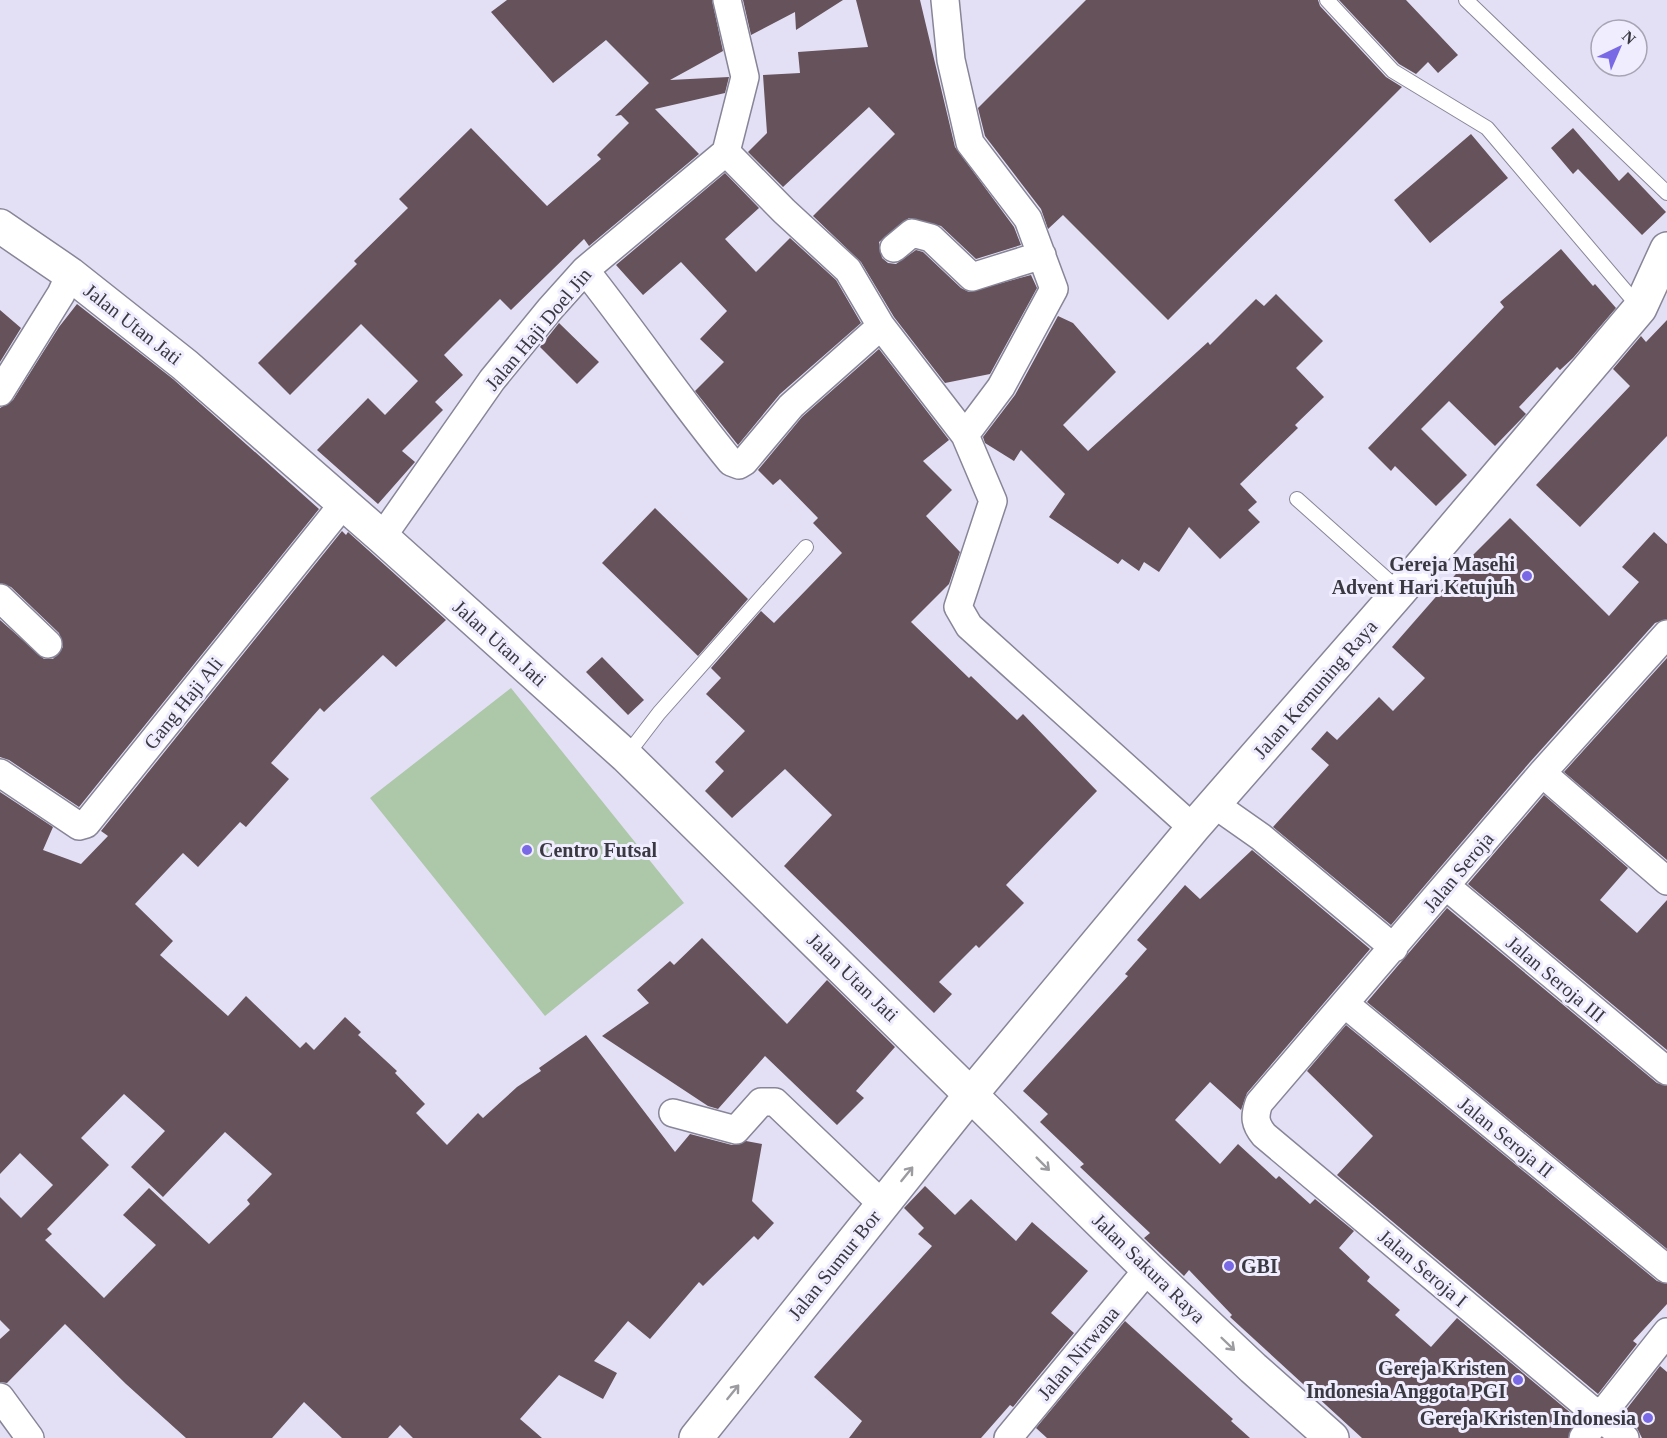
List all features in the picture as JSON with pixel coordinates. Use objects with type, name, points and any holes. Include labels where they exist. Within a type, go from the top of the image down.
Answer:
[{"type":"main road","name":"Jalan Utan Jati","points":[[0,226],[70,274],[185,365],[344,503],[626,756],[972,1093]]},
{"type":"main road","name":"Jalan Kemuning Raya","points":[[972,1093],[1192,828],[1400,591],[1640,308],[1667,249]]},
{"type":"main road","name":"Jalan Sakura Raya","points":[[972,1093],[1148,1269],[1253,1368],[1332,1438]]},
{"type":"main road","name":"Jalan Sumur Bor","points":[[696,1438],[972,1093]]},
{"type":"main road","points":[[930,1145],[943,1131],[960,1122],[979,1120],[998,1125],[1014,1136]]},
{"type":"street","points":[[727,0],[745,77],[726,152],[784,211],[848,270],[881,326],[965,435],[993,501],[958,607],[969,626],[1192,828]]},
{"type":"street","points":[[945,0],[951,60],[970,143],[1028,219],[1054,289],[1001,387],[965,435]]},
{"type":"street","name":"Jalan Haji Doel Jin","points":[[382,537],[492,380],[550,309],[585,270],[726,152]]},
{"type":"street","points":[[894,248],[912,233],[931,238],[972,277],[1042,255]]},
{"type":"street","points":[[585,270],[647,348],[697,421],[731,462],[738,465],[744,462],[791,406],[881,326]]},
{"type":"street","points":[[0,392],[62,294],[70,274]]},
{"type":"street","name":"Gang Haji Ali","points":[[0,773],[79,825],[86,824],[344,503]]},
{"type":"street","points":[[0,598],[48,644]]},
{"type":"street","name":"Jalan Seroja","points":[[1255,1113],[1259,1103],[1542,773],[1662,651]]},
{"type":"street","points":[[1542,773],[1667,881]]},
{"type":"street","points":[[1214,804],[1261,837],[1394,948]]},
{"type":"street","name":"Jalan Seroja III","points":[[1446,886],[1667,1071]]},
{"type":"street","name":"Jalan Seroja II","points":[[1345,1004],[1667,1269]]},
{"type":"street","points":[[673,1113],[736,1130],[761,1102],[775,1102],[882,1204]]},
{"type":"street","name":"Jalan Seroja I","points":[[1255,1113],[1256,1125],[1264,1135],[1625,1438]]},
{"type":"street","name":"Jalan Nirwana","points":[[1021,1433],[1148,1269]]},
{"type":"street","points":[[1583,1438],[1667,1332]]},
{"type":"street","points":[[0,1397],[30,1438]]},
{"type":"lane","points":[[1327,0],[1393,71],[1487,128],[1640,308]]},
{"type":"lane","points":[[1466,0],[1667,193]]},
{"type":"lane","points":[[1296,500],[1400,591]]},
{"type":"lane","points":[[626,756],[659,713],[806,547]]},
{"type":"green space","name":"Centro Futsal","points":[[511,688],[684,903],[545,1016],[370,798]]},
{"type":"building","points":[[507,0],[712,0],[723,51],[670,80],[729,77],[725,93],[655,109],[699,154],[589,246],[584,239],[511,310],[500,299],[444,355],[463,375],[435,402],[443,410],[402,451],[415,462],[378,504],[317,450],[368,398],[385,415],[418,381],[361,324],[290,395],[258,363],[357,264],[354,261],[408,208],[399,199],[471,128],[547,206],[601,159],[597,155],[629,123],[621,115],[615,116],[649,83],[606,40],[553,83],[491,12]]},
{"type":"building","points":[[743,0],[843,0],[796,30],[795,12],[751,35]]},
{"type":"building","points":[[856,0],[920,0],[955,147],[1014,227],[1021,245],[976,259],[941,226],[909,218],[879,242],[882,258],[888,263],[896,264],[916,250],[923,252],[961,288],[969,292],[1031,275],[1037,288],[990,374],[945,383],[894,317],[861,262],[813,216],[895,134],[869,107],[783,187],[748,152],[767,133],[763,75],[800,73],[798,52],[868,47]]},
{"type":"building","points":[[1086,0],[1318,0],[1320,6],[1386,77],[1402,87],[1168,320],[1063,215],[1048,229],[1041,209],[985,136],[978,108]]},
{"type":"building","points":[[1339,0],[1406,0],[1458,55],[1438,73],[1428,62],[1416,74],[1399,64]]},
{"type":"building","points":[[1573,128],[1619,181],[1628,172],[1666,212],[1642,235],[1578,169],[1573,174],[1551,148]]},
{"type":"building","points":[[1471,134],[1508,178],[1430,243],[1394,200]]},
{"type":"building","points":[[725,173],[759,208],[725,239],[756,272],[790,238],[836,280],[861,323],[780,394],[738,445],[695,391],[724,362],[700,339],[727,311],[681,262],[643,295],[616,265]]},
{"type":"building","points":[[1561,249],[1593,286],[1595,284],[1616,308],[1573,358],[1560,370],[1557,367],[1519,407],[1526,414],[1495,446],[1449,401],[1421,429],[1467,475],[1436,506],[1395,466],[1391,471],[1368,448],[1504,307],[1500,302]]},
{"type":"building","points":[[1276,294],[1323,341],[1296,368],[1324,397],[1295,425],[1298,428],[1240,484],[1257,502],[1248,510],[1260,522],[1220,559],[1189,527],[1159,572],[1144,562],[1139,571],[1122,559],[1118,564],[1049,517],[1065,494],[1021,450],[1014,461],[985,443],[983,437],[1015,395],[1058,316],[1073,323],[1116,372],[1063,425],[1088,451],[1208,342],[1210,345],[1256,299],[1264,306]]},
{"type":"building","points":[[77,304],[173,379],[319,509],[79,807],[9,760],[0,757],[0,620],[44,659],[53,659],[63,647],[59,633],[11,587],[0,583],[0,408],[13,400],[59,327]]},
{"type":"building","points":[[0,310],[21,328],[0,362]]},
{"type":"building","points":[[1667,320],[1667,436],[1580,527],[1536,485],[1630,386],[1613,369],[1641,336],[1646,342]]},
{"type":"building","points":[[559,323],[599,362],[577,384],[540,347]]},
{"type":"building","points":[[879,349],[949,440],[923,461],[952,490],[926,516],[960,552],[949,584],[911,622],[1017,720],[1023,714],[1097,791],[1006,885],[1024,903],[979,948],[976,945],[939,982],[952,994],[934,1013],[784,866],[832,815],[785,769],[732,818],[705,791],[724,771],[715,762],[745,731],[706,694],[721,678],[711,668],[761,611],[774,623],[842,553],[813,523],[818,518],[780,479],[773,485],[758,470],[802,417]]},
{"type":"building","points":[[655,508],[748,599],[698,656],[602,563]]},
{"type":"building","points":[[1510,518],[1609,616],[1639,582],[1622,567],[1654,532],[1667,544],[1667,619],[1655,623],[1530,762],[1391,925],[1273,827],[1329,765],[1311,749],[1327,731],[1337,740],[1379,697],[1393,711],[1425,678],[1392,647],[1469,559]]},
{"type":"building","points":[[342,531],[346,535],[348,532],[446,620],[396,667],[383,655],[324,712],[320,708],[271,763],[289,779],[246,827],[240,822],[198,867],[183,853],[135,904],[173,941],[160,955],[228,1016],[246,996],[300,1048],[306,1042],[314,1050],[345,1017],[361,1032],[358,1035],[397,1071],[395,1073],[425,1104],[416,1113],[447,1145],[478,1113],[483,1118],[517,1087],[541,1071],[539,1068],[586,1035],[675,1152],[690,1134],[732,1145],[746,1141],[762,1144],[752,1201],[774,1223],[758,1240],[754,1236],[703,1286],[699,1282],[650,1339],[628,1321],[594,1361],[617,1373],[603,1399],[559,1375],[520,1419],[542,1438],[413,1438],[400,1425],[388,1438],[342,1438],[304,1402],[272,1438],[186,1438],[126,1384],[65,1324],[7,1383],[0,1382],[0,1339],[10,1330],[0,1320],[0,1197],[21,1218],[53,1185],[20,1153],[0,1174],[0,792],[53,827],[43,850],[81,864],[108,836],[101,831]],"holes":[[[124,1094],[165,1131],[131,1167],[163,1197],[225,1132],[272,1174],[247,1200],[250,1204],[209,1244],[149,1188],[123,1215],[156,1245],[104,1298],[45,1240],[52,1234],[47,1229],[109,1165],[81,1138]]]},
{"type":"building","points":[[602,657],[644,700],[628,715],[586,672]]},
{"type":"building","points":[[1667,658],[1667,860],[1564,772]]},
{"type":"building","points":[[1544,795],[1628,868],[1600,900],[1637,933],[1667,900],[1667,1050],[1468,884]]},
{"type":"building","points":[[1252,850],[1370,949],[1247,1093],[1241,1110],[1210,1082],[1175,1120],[1220,1164],[1238,1144],[1276,1179],[1279,1176],[1310,1204],[1315,1199],[1354,1231],[1339,1248],[1370,1277],[1367,1281],[1400,1310],[1395,1315],[1431,1347],[1457,1318],[1578,1419],[1568,1438],[1362,1438],[1230,1317],[1232,1315],[1189,1270],[1184,1276],[1144,1238],[1150,1233],[1080,1167],[1084,1164],[1040,1122],[1048,1114],[1023,1091],[1128,976],[1125,974],[1147,949],[1137,940],[1185,885],[1200,899]]},
{"type":"building","points":[[1447,908],[1657,1083],[1667,1086],[1667,1249],[1367,1002]]},
{"type":"building","points":[[702,938],[787,1024],[827,980],[895,1047],[856,1091],[864,1098],[837,1125],[765,1056],[718,1109],[708,1106],[602,1036],[649,1003],[637,990],[670,961],[674,965]]},
{"type":"building","points":[[1346,1025],[1657,1281],[1667,1284],[1667,1304],[1633,1341],[1637,1344],[1598,1394],[1337,1175],[1373,1136],[1307,1071]]},
{"type":"building","points":[[925,1186],[955,1215],[971,1199],[1016,1241],[1032,1222],[1088,1271],[1051,1313],[1074,1333],[1013,1407],[1010,1405],[981,1438],[849,1438],[862,1421],[814,1377],[932,1246],[918,1234],[924,1228],[904,1208]]},
{"type":"building","points":[[1125,1321],[1233,1419],[1231,1421],[1250,1438],[1047,1438],[1036,1428]]},
{"type":"building","points":[[1660,1366],[1667,1372],[1667,1438],[1642,1438],[1636,1426],[1622,1415]]},
{"type":"place","name":"Gereja Masehi Advent Hari Ketujuh","points":[[1527,576]]},
{"type":"place","name":"Centro Futsal","points":[[527,850]]},
{"type":"place","name":"GBI","points":[[1229,1266]]},
{"type":"place","name":"Gereja Kristen Indonesia Anggota PGI","points":[[1518,1380]]},
{"type":"place","name":"Gereja Kristen Indonesia","points":[[1648,1418]]}]
